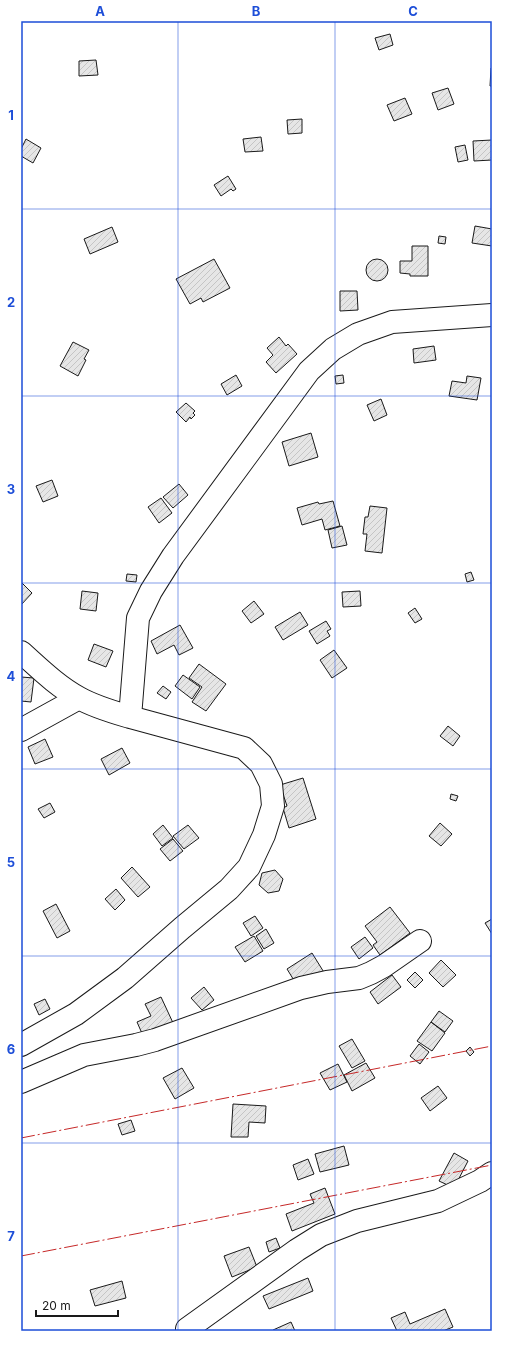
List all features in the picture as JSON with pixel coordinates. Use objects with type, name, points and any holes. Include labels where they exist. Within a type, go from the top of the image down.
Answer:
[{"type":"street","points":[[130,717],[138,618],[151,591],[173,556],[309,371],[333,349],[358,334],[392,322],[492,315]]},
{"type":"street","points":[[21,652],[53,681],[79,698],[102,708],[244,748],[261,764],[271,784],[273,806],[264,835],[249,867],[229,889],[125,978],[76,1014],[21,1045]]},
{"type":"street","points":[[21,730],[79,698]]},
{"type":"street","points":[[21,1082],[84,1054],[136,1045],[155,1040],[302,988],[327,982],[360,978],[371,974],[384,966],[420,941]]},
{"type":"street","points":[[187,1329],[297,1250],[321,1235],[357,1221],[438,1201],[480,1181],[492,1173]]},
{"type":"building","points":[[390,34],[393,45],[379,50],[375,38]]},
{"type":"building","points":[[96,60],[98,75],[79,76],[79,61]]},
{"type":"building","points":[[491,68],[492,86],[490,86]]},
{"type":"building","points":[[448,88],[454,104],[438,110],[432,93]]},
{"type":"building","points":[[405,98],[412,114],[394,121],[387,105]]},
{"type":"building","points":[[302,119],[302,133],[288,134],[287,120]]},
{"type":"building","points":[[261,137],[263,151],[245,152],[243,139]]},
{"type":"building","points":[[26,139],[41,148],[33,163],[21,156],[21,149]]},
{"type":"building","points":[[492,140],[492,160],[474,161],[473,141]]},
{"type":"building","points":[[465,145],[468,160],[458,162],[455,147]]},
{"type":"building","points":[[228,176],[236,189],[233,191],[231,189],[221,196],[214,185]]},
{"type":"building","points":[[475,226],[492,229],[492,246],[472,243]]},
{"type":"building","points":[[112,227],[118,242],[90,254],[84,239]]},
{"type":"building","points":[[439,236],[446,237],[445,244],[438,243]]},
{"type":"building","points":[[412,246],[428,246],[428,276],[410,276],[410,274],[400,273],[400,261],[412,261]]},
{"type":"building","points":[[214,259],[230,288],[203,302],[201,298],[190,304],[176,279]]},
{"type":"building","points":[[377,259],[385,262],[388,270],[385,278],[377,281],[369,278],[366,270],[369,262]]},
{"type":"building","points":[[340,291],[357,291],[358,310],[340,311]]},
{"type":"building","points":[[279,337],[286,346],[288,344],[297,354],[276,373],[266,362],[273,355],[267,348]]},
{"type":"building","points":[[73,342],[89,350],[78,376],[60,366]]},
{"type":"building","points":[[434,346],[436,360],[414,363],[413,349]]},
{"type":"building","points":[[236,375],[242,386],[227,395],[221,384]]},
{"type":"building","points":[[343,375],[344,383],[336,384],[335,376]]},
{"type":"building","points":[[467,376],[481,378],[477,400],[449,396],[452,381],[466,383]]},
{"type":"building","points":[[381,399],[387,415],[374,421],[367,405]]},
{"type":"building","points":[[186,403],[195,411],[193,413],[195,415],[191,419],[190,417],[186,422],[176,412]]},
{"type":"building","points":[[311,433],[318,457],[289,466],[282,442]]},
{"type":"building","points":[[52,480],[58,496],[43,502],[36,486]]},
{"type":"building","points":[[179,484],[188,495],[173,508],[163,497]]},
{"type":"building","points":[[161,498],[172,513],[159,523],[148,507]]},
{"type":"building","points":[[333,501],[340,526],[325,530],[322,519],[302,525],[297,508],[318,502],[319,504]]},
{"type":"building","points":[[370,506],[387,508],[382,553],[365,551],[367,534],[363,534],[365,517],[368,517]]},
{"type":"building","points":[[342,526],[347,545],[332,548],[328,530]]},
{"type":"building","points":[[471,572],[474,580],[467,582],[465,574]]},
{"type":"building","points":[[127,574],[137,575],[136,582],[126,581]]},
{"type":"building","points":[[21,582],[32,593],[21,605]]},
{"type":"building","points":[[82,591],[98,593],[96,611],[80,609]]},
{"type":"building","points":[[360,591],[361,606],[343,607],[342,592]]},
{"type":"building","points":[[254,601],[264,614],[251,623],[242,611]]},
{"type":"building","points":[[415,608],[422,619],[415,623],[408,613]]},
{"type":"building","points":[[300,612],[308,625],[283,640],[275,627]]},
{"type":"building","points":[[326,621],[331,629],[327,631],[330,636],[317,644],[309,631]]},
{"type":"building","points":[[180,625],[193,648],[179,655],[174,645],[157,654],[151,641]]},
{"type":"building","points":[[94,644],[113,651],[106,667],[88,660]]},
{"type":"building","points":[[334,650],[347,668],[332,678],[320,660]]},
{"type":"building","points":[[199,664],[226,684],[206,711],[192,702],[202,687],[189,678]]},
{"type":"building","points":[[183,675],[200,687],[192,699],[175,686]]},
{"type":"building","points":[[21,677],[34,678],[31,702],[21,701]]},
{"type":"building","points":[[163,686],[171,692],[166,699],[157,693]]},
{"type":"building","points":[[448,726],[460,736],[453,746],[440,736]]},
{"type":"building","points":[[45,739],[53,757],[35,764],[28,747]]},
{"type":"building","points":[[122,748],[130,763],[109,775],[101,759]]},
{"type":"building","points":[[303,778],[316,819],[289,828],[283,808],[287,806],[280,785]]},
{"type":"building","points":[[451,794],[458,796],[456,801],[450,799]]},
{"type":"building","points":[[50,803],[55,812],[44,818],[38,809]]},
{"type":"building","points":[[440,823],[452,834],[441,846],[429,836]]},
{"type":"building","points":[[163,825],[173,838],[162,846],[153,834]]},
{"type":"building","points":[[188,825],[199,838],[184,849],[173,836]]},
{"type":"building","points":[[173,839],[183,851],[170,861],[160,849]]},
{"type":"building","points":[[132,867],[150,887],[138,897],[121,878]]},
{"type":"building","points":[[275,870],[283,879],[279,891],[268,893],[259,885],[262,873]]},
{"type":"building","points":[[116,889],[125,900],[115,910],[105,899]]},
{"type":"building","points":[[56,904],[70,931],[57,938],[43,911]]},
{"type":"building","points":[[390,907],[410,933],[380,955],[373,945],[377,942],[365,926]]},
{"type":"building","points":[[255,916],[263,928],[251,936],[243,923]]},
{"type":"building","points":[[492,919],[492,934],[485,923]]},
{"type":"building","points":[[266,929],[274,943],[264,949],[256,936]]},
{"type":"building","points":[[254,936],[263,951],[245,962],[235,947]]},
{"type":"building","points":[[365,937],[373,948],[359,959],[351,947]]},
{"type":"building","points":[[312,953],[325,974],[313,982],[308,975],[295,982],[287,969]]},
{"type":"building","points":[[441,960],[456,975],[443,987],[429,973]]},
{"type":"building","points":[[415,972],[423,980],[415,988],[407,980]]},
{"type":"building","points":[[392,975],[401,987],[378,1004],[370,992]]},
{"type":"building","points":[[204,987],[214,1000],[202,1010],[191,998]]},
{"type":"building","points":[[161,997],[174,1025],[144,1038],[137,1022],[151,1016],[145,1004]]},
{"type":"building","points":[[45,999],[50,1009],[39,1015],[34,1004]]},
{"type":"building","points":[[439,1011],[453,1021],[445,1032],[431,1022]]},
{"type":"building","points":[[431,1022],[445,1033],[432,1051],[417,1041]]},
{"type":"building","points":[[352,1039],[365,1061],[352,1068],[339,1046]]},
{"type":"building","points":[[419,1044],[429,1052],[420,1064],[410,1056]]},
{"type":"building","points":[[470,1047],[474,1052],[470,1056],[466,1051]]},
{"type":"building","points":[[366,1063],[375,1078],[352,1091],[344,1075]]},
{"type":"building","points":[[338,1064],[347,1082],[330,1090],[320,1073]]},
{"type":"building","points":[[182,1068],[194,1088],[175,1099],[163,1078]]},
{"type":"building","points":[[438,1086],[447,1098],[430,1111],[421,1098]]},
{"type":"building","points":[[233,1104],[266,1106],[265,1123],[249,1122],[248,1137],[231,1137]]},
{"type":"building","points":[[131,1120],[135,1131],[122,1135],[118,1124]]},
{"type":"building","points":[[344,1146],[349,1165],[320,1172],[315,1154]]},
{"type":"building","points":[[454,1153],[468,1161],[454,1188],[439,1181]]},
{"type":"building","points":[[308,1159],[314,1174],[298,1180],[293,1165]]},
{"type":"building","points":[[325,1188],[335,1214],[292,1231],[286,1214],[314,1203],[310,1194]]},
{"type":"building","points":[[276,1238],[280,1248],[269,1252],[266,1242]]},
{"type":"building","points":[[249,1247],[257,1267],[232,1277],[224,1256]]},
{"type":"building","points":[[308,1278],[313,1291],[269,1309],[263,1296]]},
{"type":"building","points":[[122,1281],[126,1298],[95,1306],[90,1290]]},
{"type":"building","points":[[445,1309],[453,1327],[443,1331],[397,1331],[391,1318],[405,1312],[410,1324]]},
{"type":"building","points":[[291,1322],[295,1331],[273,1330]]},
{"type":"power","points":[[21,1138],[492,1046]]},
{"type":"power","points":[[21,1256],[492,1165]]}]
